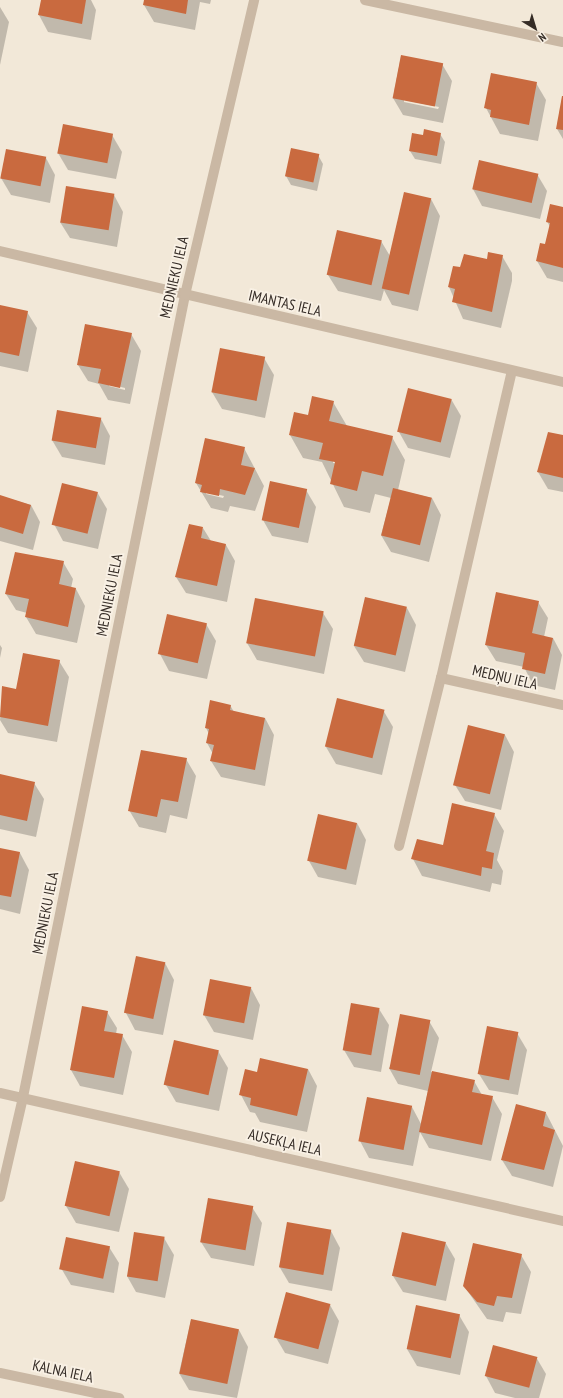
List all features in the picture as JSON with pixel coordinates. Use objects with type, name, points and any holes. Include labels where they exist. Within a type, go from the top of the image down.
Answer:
[{"type":"street","name":"MEDNIEKU IELA","points":[[0,1197],[24,1097],[185,295],[254,0]]},
{"type":"street","points":[[365,0],[563,42]]},
{"type":"street","name":"IMANTAS IELA","points":[[0,251],[563,382]]},
{"type":"street","points":[[399,846],[441,678],[512,371]]},
{"type":"street","name":"MEDŅU IELA","points":[[441,678],[563,705]]},
{"type":"street","name":"AUSEKĻA IELA","points":[[0,1093],[24,1097],[563,1221]]},
{"type":"street","name":"KALNA IELA","points":[[0,1373],[119,1398]]},
{"type":"building","points":[[41,0],[86,0],[82,24],[38,15]]},
{"type":"building","points":[[144,0],[188,0],[186,14],[143,5]]},
{"type":"building","points":[[401,55],[443,63],[435,106],[393,98]]},
{"type":"building","points":[[491,73],[537,82],[529,125],[490,117],[491,110],[484,108]]},
{"type":"building","points":[[563,96],[563,130],[556,129]]},
{"type":"building","points":[[63,124],[113,134],[107,163],[57,153]]},
{"type":"building","points":[[424,129],[441,133],[437,156],[409,151],[412,133],[423,135]]},
{"type":"building","points":[[291,148],[319,154],[313,182],[285,176]]},
{"type":"building","points":[[6,149],[46,157],[41,186],[0,178]]},
{"type":"building","points":[[479,160],[538,174],[532,203],[472,189]]},
{"type":"building","points":[[66,186],[114,194],[109,230],[60,223]]},
{"type":"building","points":[[404,192],[431,198],[409,295],[382,288]]},
{"type":"building","points":[[550,204],[563,207],[563,268],[536,261],[540,243],[545,244],[550,223],[546,222]]},
{"type":"building","points":[[337,230],[382,240],[371,285],[327,275]]},
{"type":"building","points":[[488,252],[503,255],[492,312],[452,302],[455,289],[448,287],[453,266],[460,267],[464,254],[487,259]]},
{"type":"building","points":[[0,305],[28,311],[19,356],[0,352]]},
{"type":"building","points":[[85,324],[132,333],[120,388],[98,383],[101,369],[77,365]]},
{"type":"building","points":[[220,348],[265,357],[257,401],[211,392]]},
{"type":"building","points":[[408,388],[452,399],[441,443],[397,432]]},
{"type":"building","points":[[312,396],[334,401],[329,421],[393,436],[383,476],[362,471],[357,491],[330,484],[335,462],[319,459],[323,443],[289,435],[294,412],[308,415]]},
{"type":"building","points":[[57,410],[101,418],[96,448],[52,441]]},
{"type":"building","points":[[548,432],[563,435],[563,478],[537,472]]},
{"type":"building","points":[[205,438],[245,447],[241,465],[255,468],[245,495],[220,489],[219,496],[200,492],[202,485],[195,483]]},
{"type":"building","points":[[270,481],[307,489],[299,528],[262,520]]},
{"type":"building","points":[[62,483],[98,492],[87,534],[52,525]]},
{"type":"building","points":[[393,488],[432,498],[420,545],[381,536]]},
{"type":"building","points":[[0,495],[31,505],[23,534],[0,527]]},
{"type":"building","points":[[189,524],[203,527],[201,538],[226,544],[217,586],[175,577]]},
{"type":"building","points":[[15,552],[64,561],[59,584],[76,588],[68,627],[25,617],[29,599],[5,594]]},
{"type":"building","points":[[496,592],[539,601],[532,633],[553,638],[545,674],[522,669],[525,653],[485,645]]},
{"type":"building","points":[[365,597],[407,607],[396,655],[354,646]]},
{"type":"building","points":[[255,598],[324,611],[315,657],[246,643]]},
{"type":"building","points":[[167,614],[207,623],[198,663],[158,654]]},
{"type":"building","points":[[23,653],[60,660],[48,726],[0,717],[2,686],[16,689]]},
{"type":"building","points":[[337,698],[385,710],[372,758],[325,747]]},
{"type":"building","points":[[210,700],[231,705],[230,710],[265,718],[255,770],[210,761],[214,745],[206,743],[209,729],[205,728]]},
{"type":"building","points":[[468,725],[505,734],[490,794],[453,785]]},
{"type":"building","points":[[141,750],[187,758],[178,802],[161,799],[157,817],[128,811]]},
{"type":"building","points":[[0,774],[35,782],[27,821],[0,815]]},
{"type":"building","points":[[452,803],[495,813],[486,851],[494,853],[492,869],[482,867],[481,876],[411,859],[417,839],[443,845]]},
{"type":"building","points":[[318,814],[357,823],[346,870],[307,861]]},
{"type":"building","points":[[0,848],[20,852],[11,897],[0,895]]},
{"type":"building","points":[[136,956],[165,962],[153,1019],[124,1013]]},
{"type":"building","points":[[210,979],[251,987],[244,1023],[203,1015]]},
{"type":"building","points":[[351,1003],[380,1008],[371,1055],[343,1050]]},
{"type":"building","points":[[82,1006],[108,1011],[104,1031],[123,1034],[114,1078],[70,1070]]},
{"type":"building","points":[[400,1014],[430,1020],[420,1075],[389,1069]]},
{"type":"building","points":[[487,1026],[518,1032],[509,1080],[478,1074]]},
{"type":"building","points":[[174,1040],[219,1050],[208,1095],[164,1085]]},
{"type":"building","points":[[260,1058],[308,1069],[297,1116],[250,1105],[251,1098],[239,1095],[245,1069],[257,1072]]},
{"type":"building","points":[[432,1071],[475,1080],[472,1092],[493,1096],[482,1145],[419,1132]]},
{"type":"building","points":[[367,1097],[412,1106],[404,1150],[358,1141]]},
{"type":"building","points":[[516,1104],[546,1112],[543,1126],[555,1130],[544,1170],[501,1160]]},
{"type":"building","points":[[75,1161],[120,1171],[109,1216],[65,1206]]},
{"type":"building","points":[[208,1198],[253,1206],[245,1250],[200,1242]]},
{"type":"building","points":[[287,1222],[331,1230],[323,1275],[279,1267]]},
{"type":"building","points":[[134,1232],[165,1237],[158,1281],[127,1276]]},
{"type":"building","points":[[402,1232],[446,1242],[436,1286],[392,1276]]},
{"type":"building","points":[[66,1237],[110,1246],[103,1279],[59,1269]]},
{"type":"building","points":[[473,1243],[522,1254],[512,1298],[497,1296],[494,1306],[477,1302],[463,1286]]},
{"type":"building","points":[[286,1292],[330,1304],[318,1349],[274,1337]]},
{"type":"building","points":[[416,1305],[460,1314],[451,1358],[407,1349]]},
{"type":"building","points":[[191,1319],[239,1329],[227,1384],[179,1374]]},
{"type":"building","points":[[493,1345],[537,1357],[529,1388],[485,1376]]}]
